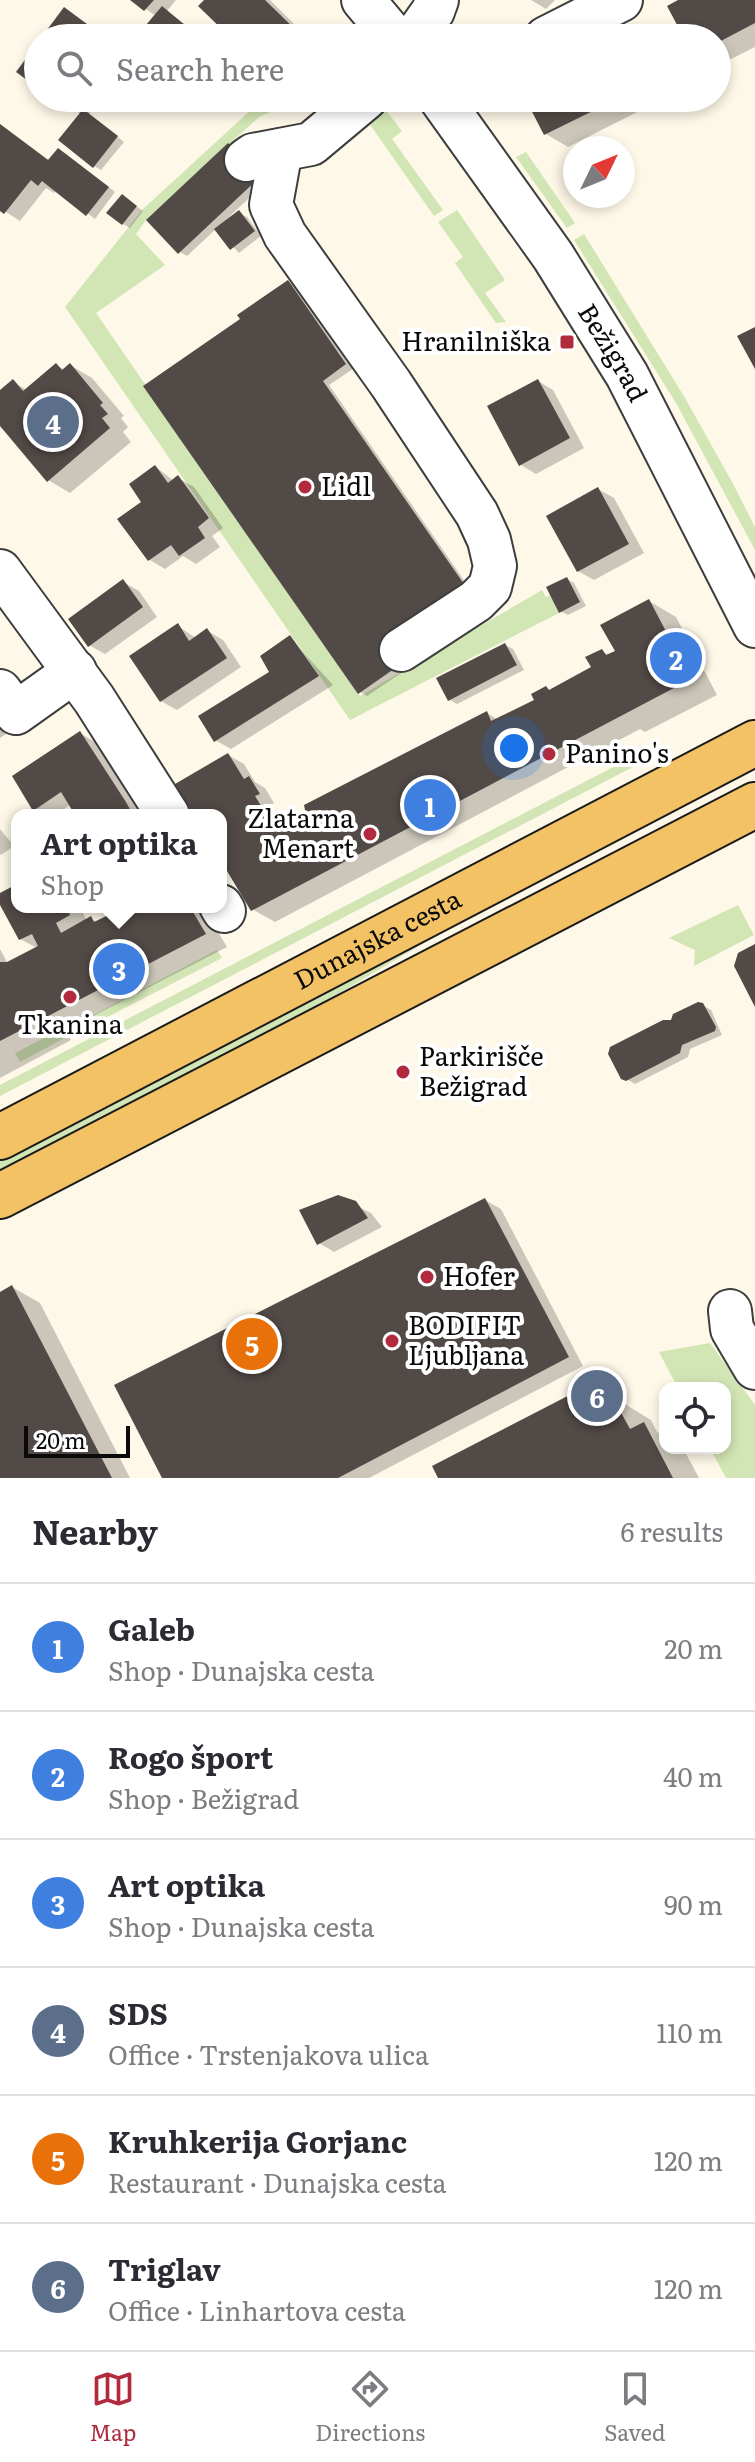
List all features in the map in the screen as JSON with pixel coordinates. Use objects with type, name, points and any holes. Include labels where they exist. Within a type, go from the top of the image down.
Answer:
[{"type":"main road","name":"Dunajska cesta","points":[[0,1137],[755,743]]},
{"type":"main road","name":"Dunajska cesta","points":[[0,1196],[755,805]]},
{"type":"street","points":[[363,0],[383,24]]},
{"type":"street","points":[[424,24],[437,0]]},
{"type":"street","points":[[574,24],[621,0]]},
{"type":"street","points":[[310,112],[272,153],[271,205],[279,223],[477,514],[495,566],[490,587],[476,601],[401,650]]},
{"type":"street","points":[[272,153],[311,144],[349,112]]},
{"type":"street","name":"Bežigrad","points":[[450,112],[553,256],[627,375],[755,626]]},
{"type":"street","points":[[0,571],[75,671],[164,809]]},
{"type":"street","points":[[0,691],[16,713],[75,671]]},
{"type":"street","points":[[730,1311],[732,1329],[755,1368]]},
{"type":"green space","points":[[249,112],[270,112],[259,117],[146,220],[136,234],[165,265],[96,313],[360,696],[542,590],[546,597],[550,595],[559,613],[350,720],[65,307],[143,209]]},
{"type":"green space","points":[[370,112],[387,112],[402,131],[392,139],[443,210],[434,216],[364,116]]},
{"type":"green space","points":[[526,152],[575,223],[567,228],[516,157]]},
{"type":"green space","points":[[457,210],[505,280],[485,293],[506,322],[496,323],[455,263],[463,257],[438,222]]},
{"type":"green space","points":[[584,234],[685,398],[732,482],[755,527],[755,550],[676,403],[574,240]]},
{"type":"green space","points":[[650,748],[656,749],[654,756],[0,1096],[0,1085]]},
{"type":"green space","points":[[738,905],[754,935],[694,966],[695,950],[669,938]]},
{"type":"green space","points":[[438,927],[441,933],[302,1015],[0,1173],[0,1155]]},
{"type":"green space","points":[[217,950],[222,958],[90,1026],[86,1019]]},
{"type":"green space","points":[[71,1024],[76,1032],[20,1062],[15,1053]]},
{"type":"green space","points":[[710,1343],[755,1405],[755,1478],[726,1478],[713,1454],[731,1454],[731,1382],[675,1382],[659,1352]]},
{"type":"building","points":[[130,0],[154,0],[144,11]]},
{"type":"building","points":[[204,0],[265,0],[290,24],[217,24],[198,6]]},
{"type":"building","points":[[678,0],[755,0],[755,23],[731,36],[731,24],[677,24],[667,6]]},
{"type":"building","points":[[162,6],[184,24],[147,24]]},
{"type":"building","points":[[64,7],[87,24],[51,24]]},
{"type":"building","points":[[24,61],[24,78],[16,72]]},
{"type":"building","points":[[81,112],[87,112],[118,136],[93,168],[58,140]]},
{"type":"building","points":[[532,112],[591,112],[544,135]]},
{"type":"building","points":[[0,124],[48,160],[58,148],[109,187],[86,216],[42,181],[38,186],[31,180],[4,214],[0,211]]},
{"type":"building","points":[[228,143],[261,176],[178,254],[146,220]]},
{"type":"building","points":[[122,194],[137,206],[122,225],[106,213]]},
{"type":"building","points":[[239,210],[255,231],[230,250],[214,229]]},
{"type":"building","name":"Lidl","points":[[288,280],[346,364],[323,381],[466,587],[404,662],[358,694],[143,386],[240,319],[237,315]]},
{"type":"building","points":[[755,327],[755,369],[737,336]]},
{"type":"building","points":[[56,363],[62,370],[70,363],[103,403],[100,405],[108,414],[102,418],[110,428],[47,482],[0,426],[0,390],[13,379],[23,391]]},
{"type":"building","points":[[538,379],[570,438],[519,466],[487,406]]},
{"type":"building","points":[[155,465],[168,483],[178,475],[209,518],[198,527],[205,538],[179,556],[171,545],[148,561],[117,519],[141,502],[129,484]]},
{"type":"building","points":[[598,487],[629,544],[577,572],[546,516]]},
{"type":"building","points":[[567,577],[580,602],[559,613],[546,587]]},
{"type":"building","points":[[123,579],[143,607],[88,647],[68,619]]},
{"type":"building","points":[[649,599],[691,679],[251,911],[227,871],[227,809],[190,809],[175,784],[228,753],[244,779],[249,776],[260,794],[255,796],[274,827],[305,810],[304,805],[487,711],[491,721],[534,700],[531,694],[546,686],[549,690],[591,667],[585,657],[602,649],[606,655],[615,651],[600,625]]},
{"type":"building","points":[[178,623],[189,641],[207,628],[227,658],[160,702],[129,656]]},
{"type":"building","points":[[290,635],[319,676],[214,742],[198,716],[269,672],[260,656]]},
{"type":"building","points":[[505,643],[517,665],[448,701],[436,678]]},
{"type":"building","points":[[80,731],[130,809],[71,809],[61,792],[32,809],[12,776]]},
{"type":"building","points":[[11,887],[11,913],[69,913],[56,923],[61,933],[91,916],[94,922],[113,913],[194,913],[206,934],[0,1041],[0,962],[7,962],[38,946],[32,934],[19,940],[0,905],[0,893]]},
{"type":"building","points":[[755,944],[755,1007],[734,966],[738,953]]},
{"type":"building","points":[[698,1002],[703,1003],[716,1027],[715,1031],[682,1045],[680,1053],[626,1081],[621,1079],[608,1054],[610,1047],[663,1020],[671,1020],[673,1014]]},
{"type":"building","points":[[338,1195],[356,1201],[368,1218],[317,1245],[299,1210]]},
{"type":"building","name":"Hofer","points":[[485,1198],[569,1357],[338,1478],[162,1478],[114,1385]]},
{"type":"building","points":[[12,1285],[112,1478],[0,1478],[0,1292]]},
{"type":"building","points":[[598,1385],[612,1396],[630,1429],[644,1422],[673,1478],[438,1478],[432,1466],[587,1386]]},
{"type":"place","name":"Hranilniška","points":[[567,342]]},
{"type":"place","name":"SDS","points":[[53,422]]},
{"type":"place","name":"Lidl","points":[[305,487]]},
{"type":"place","name":"Rogo šport","points":[[676,658]]},
{"type":"place","name":"Panino's","points":[[549,754]]},
{"type":"place","name":"Galeb","points":[[430,805]]},
{"type":"place","name":"Zlatarna Menart","points":[[370,834]]},
{"type":"place","name":"Art optika","points":[[119,969]]},
{"type":"place","name":"Tkanina","points":[[70,997]]},
{"type":"place","name":"Parkirišče Bežigrad","points":[[403,1072]]},
{"type":"place","name":"Hofer","points":[[427,1277]]},
{"type":"place","name":"BODIFIT Ljubljana","points":[[392,1341]]},
{"type":"place","name":"Kruhkerija Gorjanc","points":[[252,1344]]},
{"type":"place","name":"Triglav","points":[[597,1396]]}]
